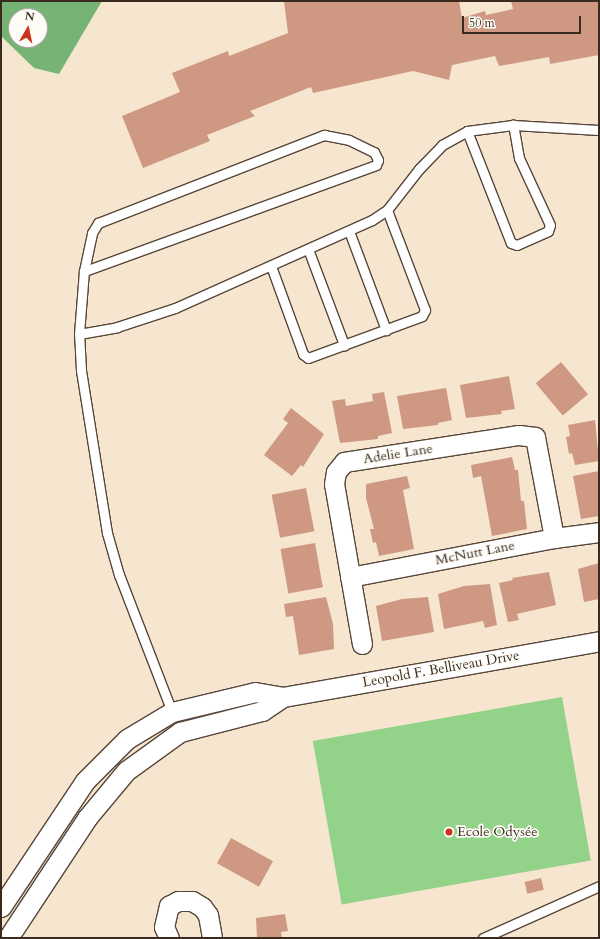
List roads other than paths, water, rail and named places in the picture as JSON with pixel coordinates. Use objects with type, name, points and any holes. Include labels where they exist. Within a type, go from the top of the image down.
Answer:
[{"type":"street","name":"Adelie Lane","points":[[362,644],[334,484],[336,472],[344,462],[528,435],[535,437],[554,538]]},
{"type":"street","name":"McNutt Lane","points":[[350,577],[554,538],[599,532]]},
{"type":"street","name":"Leopold F. Belliveau Drive","points":[[1,907],[85,781],[127,739],[172,712],[255,692],[283,697],[599,641]]},
{"type":"street","name":"Leopold F. Belliveau Drive","points":[[8,938],[87,818],[126,771],[180,732],[262,711],[283,697]]},
{"type":"street","points":[[172,712],[180,732]]},
{"type":"street","points":[[168,938],[164,927],[169,906],[178,901],[192,901],[202,907],[208,915],[212,938]]},
{"type":"lane","points":[[79,334],[117,326],[175,308],[349,230],[387,210],[419,169],[442,145],[466,131],[513,125],[599,130]]},
{"type":"lane","points":[[466,131],[511,243],[517,246],[548,231],[550,225],[519,158],[513,125]]},
{"type":"lane","points":[[84,271],[376,165],[378,160],[374,152],[349,140],[324,135],[98,223],[92,233],[84,271],[79,334],[81,370],[107,533],[119,576],[172,712]]},
{"type":"lane","points":[[270,266],[303,354],[308,358],[422,316],[426,310],[387,210]]},
{"type":"lane","points":[[349,230],[386,330]]},
{"type":"lane","points":[[308,249],[344,345]]},
{"type":"lane","points":[[483,938],[599,886]]},
{"type":"place","name":"Ecole Odysée","points":[[449,832]]}]
